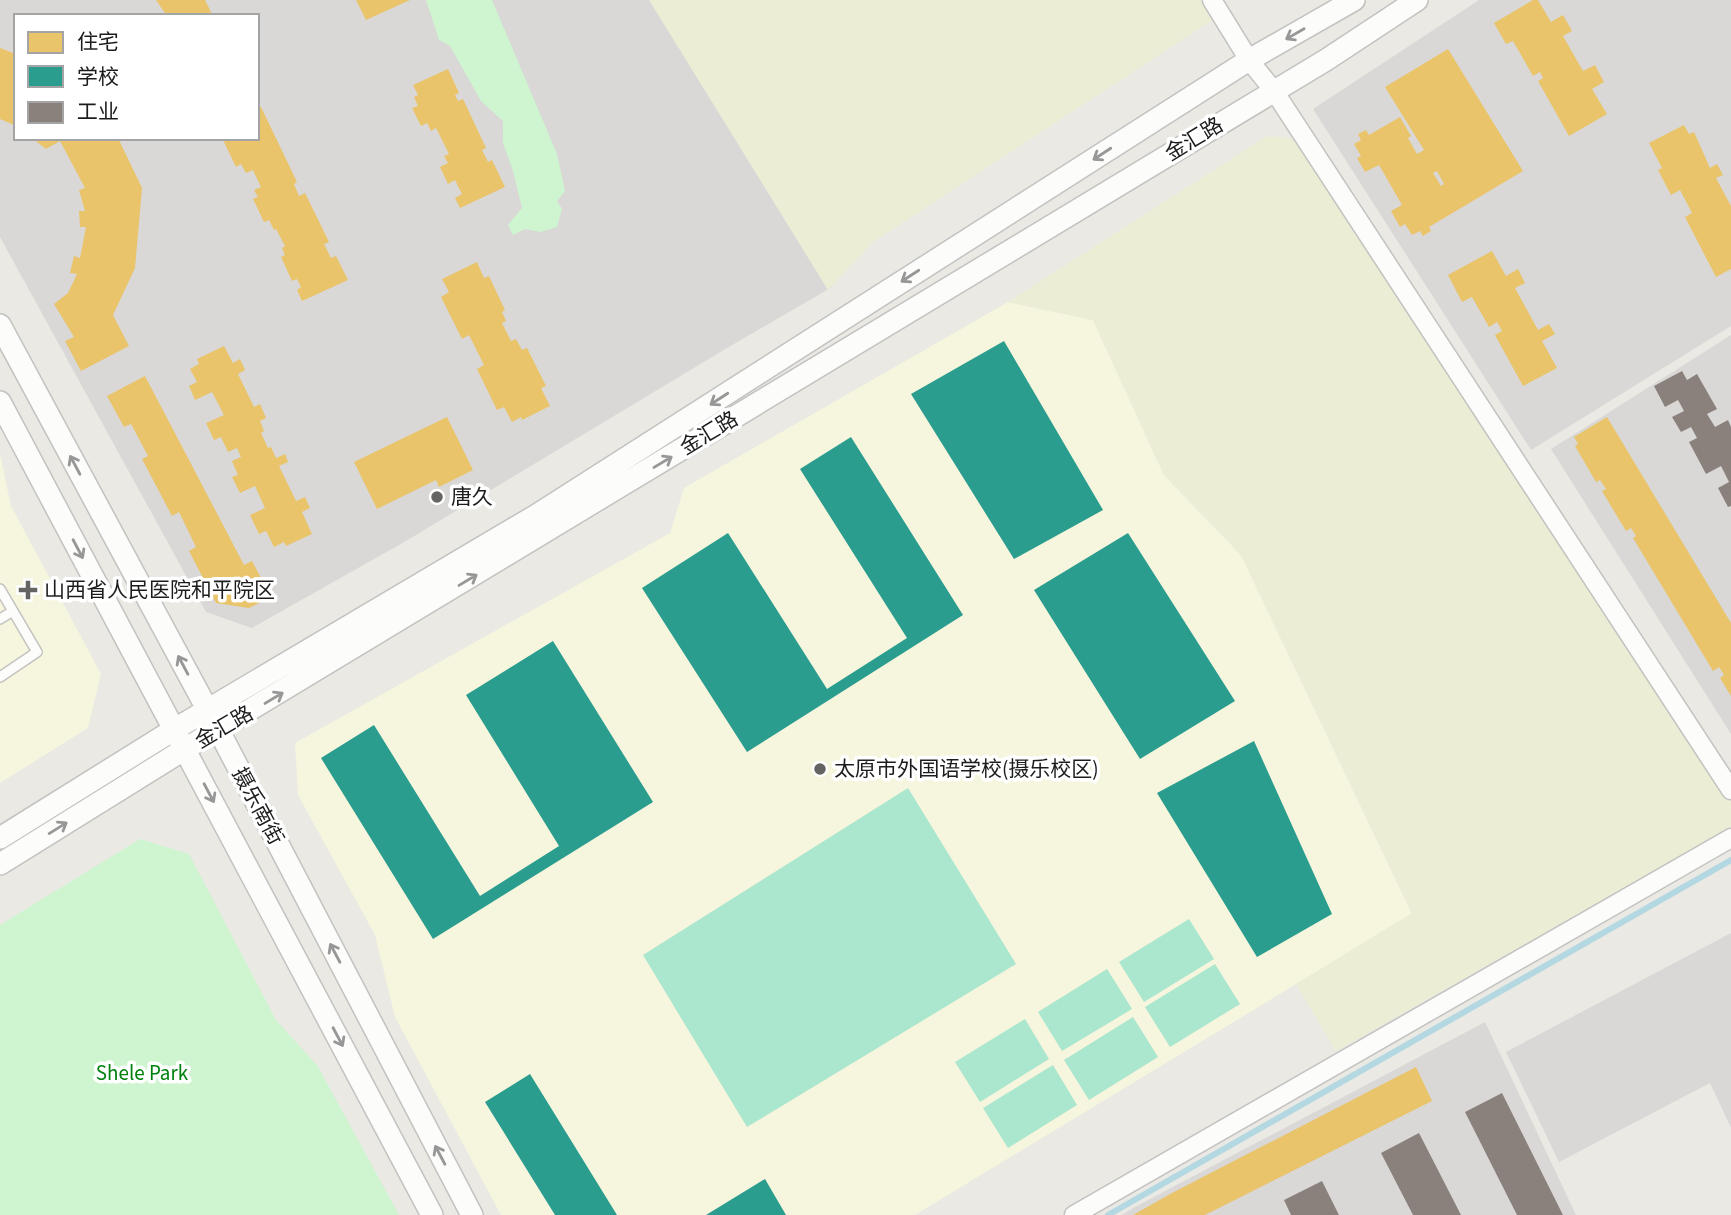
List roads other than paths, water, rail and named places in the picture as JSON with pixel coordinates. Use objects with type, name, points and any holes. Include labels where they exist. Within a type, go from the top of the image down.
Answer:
[{"type":"street","points":[[1212,0],[1731,790]]},
{"type":"street","name":"金汇路","points":[[0,838],[175,729],[536,516],[1249,60],[1354,0]]},
{"type":"street","name":"金汇路","points":[[0,864],[1273,91],[1417,0]]},
{"type":"street","name":"摄乐南街","points":[[0,325],[219,731],[472,1215]]},
{"type":"street","name":"摄乐南街","points":[[0,402],[432,1215]]},
{"type":"street","points":[[1074,1215],[1731,838]]},
{"type":"lane","points":[[0,589],[37,652],[0,677]]},
{"type":"lane","points":[[0,619],[13,611]]},
{"type":"waterway","points":[[1108,1215],[1731,860]]},
{"type":"place","name":"唐久","points":[[437,497]]},
{"type":"place","name":"山西省人民医院和平院区","points":[[28,590]]},
{"type":"place","name":"太原市外国语学校(摄乐校区)","points":[[820,769]]},
{"type":"park label","name":"Shele Park","points":[[142,1073]]}]
